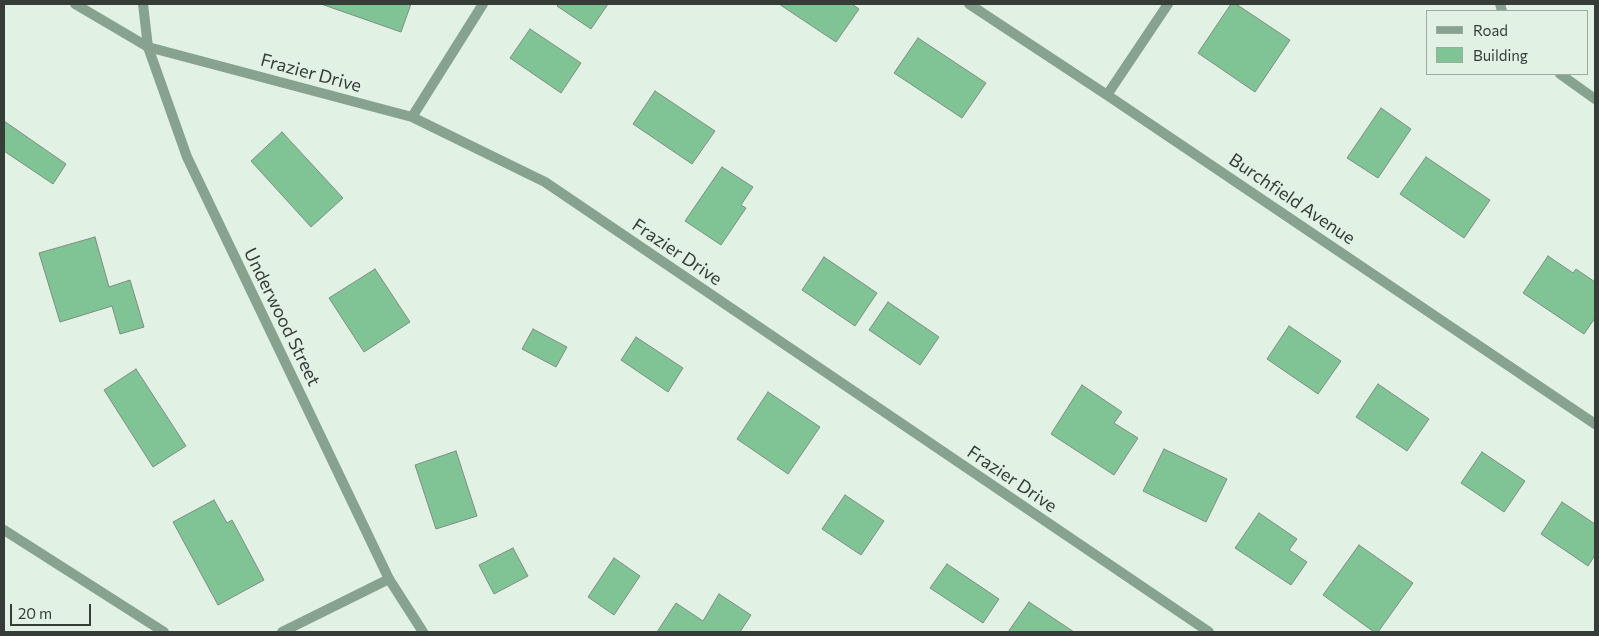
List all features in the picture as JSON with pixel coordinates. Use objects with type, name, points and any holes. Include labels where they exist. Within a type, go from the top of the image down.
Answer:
[{"type":"street","name":"Frazier Drive","points":[[75,4],[148,47],[412,116],[545,182],[1210,632]]},
{"type":"street","name":"Underwood Street","points":[[143,4],[148,47],[187,158],[389,579],[422,632]]},
{"type":"street","points":[[412,116],[483,4]]},
{"type":"street","name":"Burchfield Avenue","points":[[968,4],[1107,95],[1595,424]]},
{"type":"street","points":[[1107,95],[1168,4]]},
{"type":"street","points":[[1561,75],[1595,99]]},
{"type":"street","points":[[4,530],[164,632]]},
{"type":"street","points":[[282,632],[389,579]]},
{"type":"building","points":[[321,4],[411,4],[401,32]]},
{"type":"building","points":[[559,4],[608,4],[591,29],[557,6]]},
{"type":"building","points":[[779,4],[852,4],[859,9],[836,42]]},
{"type":"building","points":[[1231,4],[1236,4],[1290,40],[1255,92],[1198,53]]},
{"type":"building","points":[[530,29],[581,63],[561,93],[510,58]]},
{"type":"building","points":[[918,38],[986,83],[962,118],[894,73]]},
{"type":"building","points":[[655,91],[715,131],[692,164],[633,124]]},
{"type":"building","points":[[1381,108],[1411,129],[1378,178],[1347,158]]},
{"type":"building","points":[[4,121],[66,164],[53,184],[4,151]]},
{"type":"building","points":[[282,132],[343,198],[311,227],[251,161]]},
{"type":"building","points":[[1426,157],[1490,200],[1464,238],[1400,194]]},
{"type":"building","points":[[722,167],[753,187],[741,205],[746,208],[721,245],[685,221]]},
{"type":"building","points":[[95,237],[109,287],[130,280],[144,327],[120,334],[112,306],[60,322],[39,253]]},
{"type":"building","points":[[1548,256],[1573,273],[1576,269],[1595,282],[1595,318],[1584,334],[1523,293]]},
{"type":"building","points":[[824,257],[877,293],[855,326],[802,290]]},
{"type":"building","points":[[375,269],[410,322],[364,352],[329,298]]},
{"type":"building","points":[[888,302],[939,337],[920,365],[869,330]]},
{"type":"building","points":[[1289,326],[1341,361],[1318,394],[1267,359]]},
{"type":"building","points":[[533,329],[567,347],[556,367],[522,349]]},
{"type":"building","points":[[636,337],[683,368],[668,392],[621,360]]},
{"type":"building","points":[[136,369],[186,446],[153,467],[104,390]]},
{"type":"building","points":[[1378,384],[1429,419],[1407,451],[1356,417]]},
{"type":"building","points":[[1082,385],[1122,412],[1114,423],[1138,438],[1114,475],[1051,434]]},
{"type":"building","points":[[768,392],[820,427],[788,474],[737,439]]},
{"type":"building","points":[[1164,449],[1227,479],[1206,522],[1143,491]]},
{"type":"building","points":[[456,451],[477,516],[436,529],[415,465]]},
{"type":"building","points":[[1482,452],[1525,481],[1504,512],[1461,483]]},
{"type":"building","points":[[845,495],[884,521],[861,555],[822,529]]},
{"type":"building","points":[[214,500],[227,523],[232,520],[264,580],[218,605],[173,522]]},
{"type":"building","points":[[1562,502],[1595,524],[1595,555],[1588,566],[1541,534]]},
{"type":"building","points":[[1259,513],[1297,539],[1289,550],[1307,562],[1291,585],[1235,548]]},
{"type":"building","points":[[1359,545],[1413,583],[1378,632],[1374,632],[1323,595]]},
{"type":"building","points":[[513,548],[528,576],[494,594],[479,565]]},
{"type":"building","points":[[614,558],[640,576],[614,615],[588,597]]},
{"type":"building","points":[[947,564],[999,599],[983,623],[930,588]]},
{"type":"building","points":[[719,594],[751,615],[740,632],[657,632],[676,603],[703,621]]},
{"type":"building","points":[[1029,602],[1074,632],[1008,632]]}]
